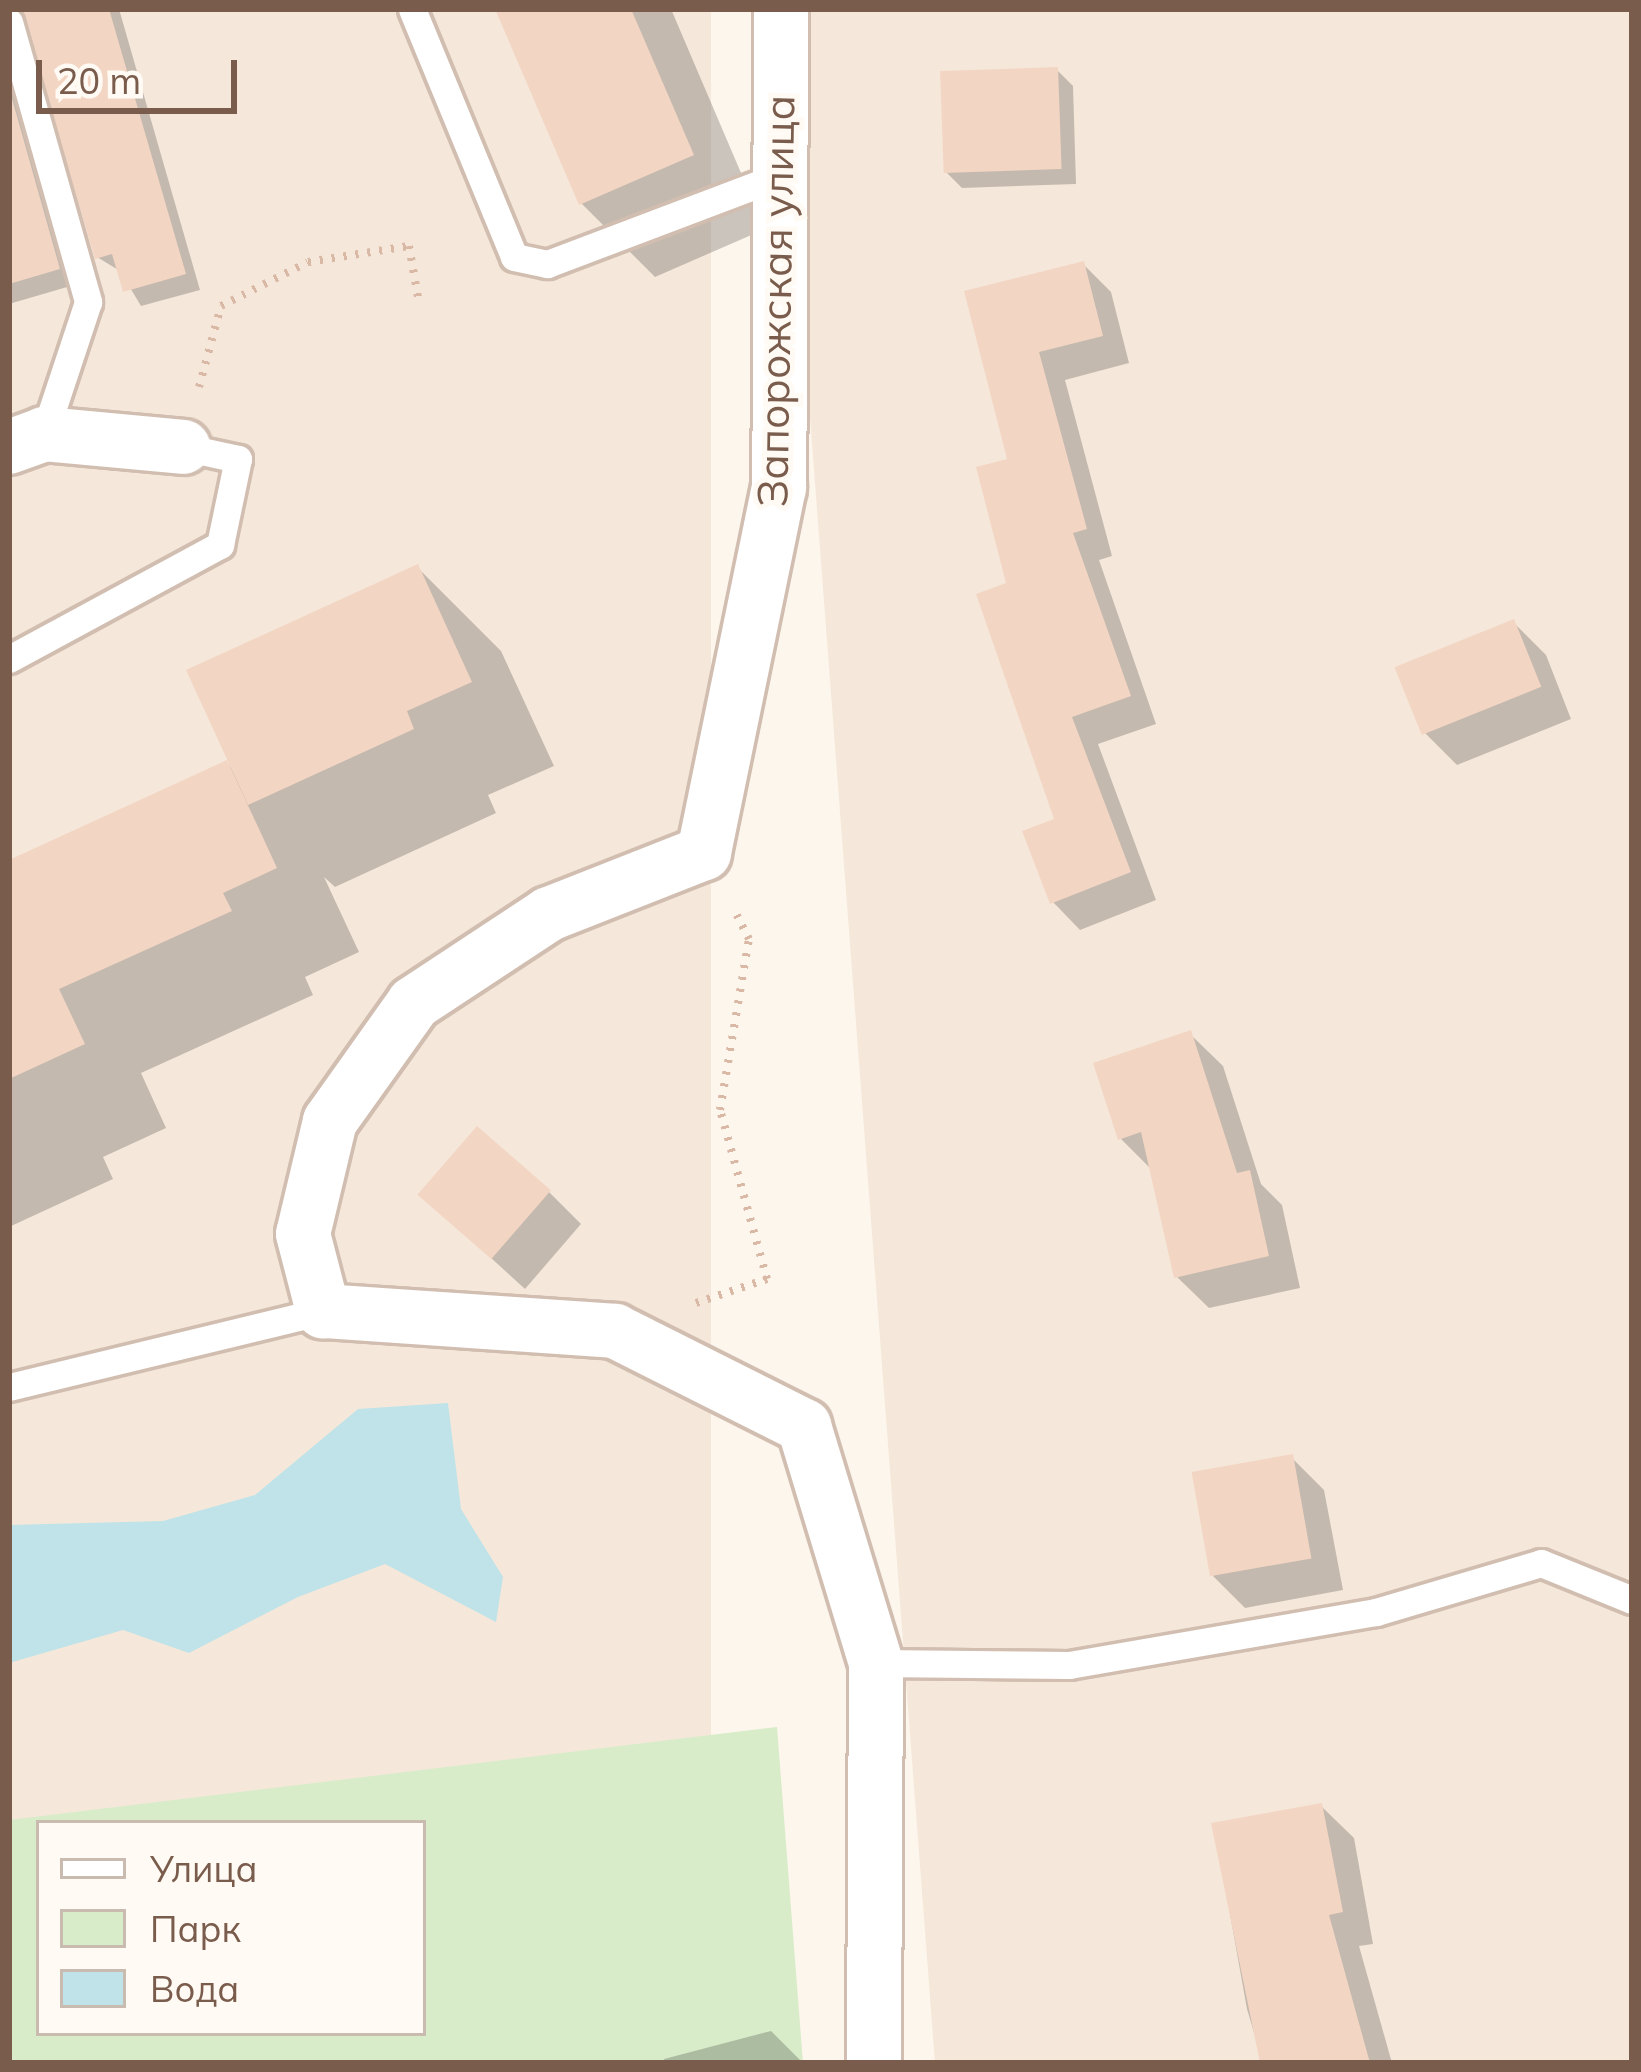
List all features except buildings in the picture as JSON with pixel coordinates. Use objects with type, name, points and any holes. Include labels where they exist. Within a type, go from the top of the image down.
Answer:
[{"type":"street","name":"Запорожская улица","points":[[704,853],[779,487],[781,9]]},
{"type":"street","points":[[27,440],[183,446]]},
{"type":"street","points":[[704,853],[549,914],[414,1003],[330,1121],[303,1234],[323,1311],[615,1331],[804,1426],[876,1663],[874,2063]]},
{"type":"lane","points":[[412,9],[514,257],[547,264],[780,176]]},
{"type":"lane","points":[[9,22],[88,302],[27,440]]},
{"type":"lane","points":[[9,659],[220,545],[238,459],[183,446]]},
{"type":"lane","points":[[9,1387],[323,1311]]},
{"type":"lane","points":[[876,1663],[1069,1665],[1376,1612],[1541,1563],[1632,1600]]},
{"type":"path","points":[[183,446],[221,306],[308,262],[409,247],[419,303]]},
{"type":"path","points":[[615,1331],[767,1279],[720,1110],[749,939],[704,853]]},
{"type":"shaded area","points":[[9,9],[711,9],[711,1820],[9,1820]]},
{"type":"shaded area","points":[[779,9],[1632,9],[1632,2063],[935,2063]]},
{"type":"green space","points":[[777,1727],[803,2063],[9,2063],[9,1820]]},
{"type":"water","points":[[448,1403],[461,1509],[503,1577],[496,1622],[385,1564],[298,1597],[189,1653],[123,1630],[9,1663],[9,1525],[163,1521],[255,1495],[358,1409]]}]
